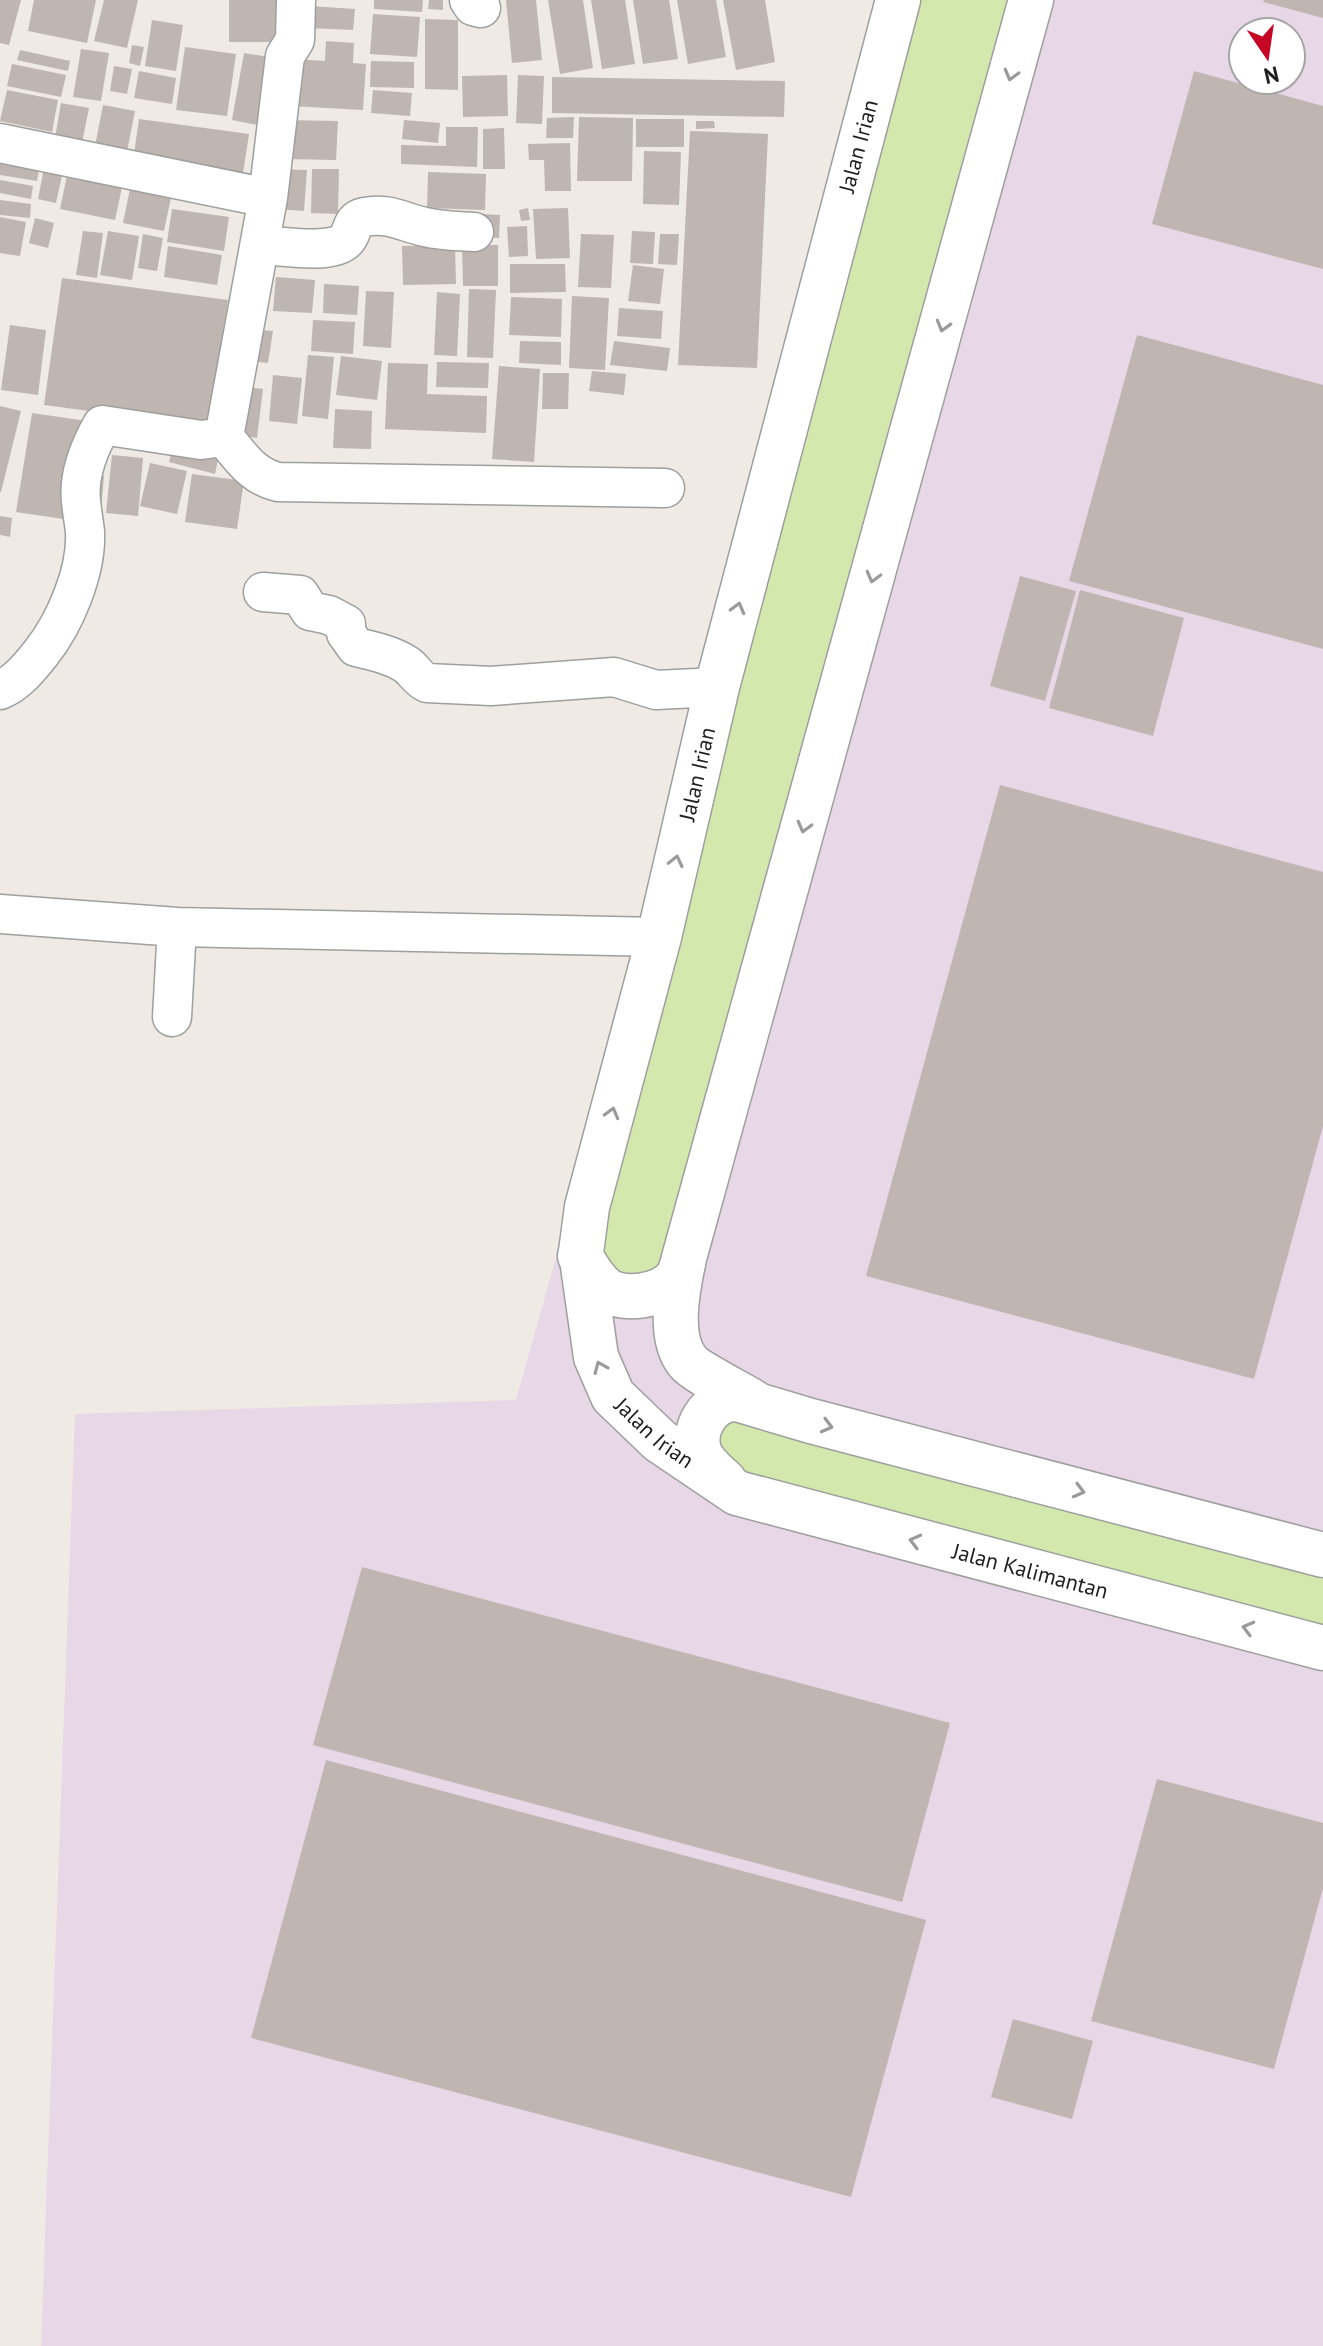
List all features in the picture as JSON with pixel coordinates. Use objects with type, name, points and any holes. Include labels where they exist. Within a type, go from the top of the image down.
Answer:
[{"type":"street","points":[[224,437],[261,245],[285,56],[295,40],[296,0]]},
{"type":"street","name":"Jalan Irian","points":[[737,1493],[660,1441],[613,1396],[596,1357],[580,1256],[587,1207],[659,937],[717,687],[898,0]]},
{"type":"street","points":[[580,1256],[595,1279],[609,1291],[640,1296],[676,1280],[683,1263],[1031,0]]},
{"type":"street","points":[[0,143],[268,198]]},
{"type":"street","points":[[261,245],[325,249],[346,240],[352,225],[366,217],[398,217],[428,228],[474,232]]},
{"type":"street","points":[[0,690],[8,687],[31,666],[65,618],[77,583],[85,535],[80,497],[85,461],[102,425],[201,440],[224,437]]},
{"type":"street","points":[[224,437],[251,470],[262,478],[278,482],[665,488]]},
{"type":"street","points":[[263,592],[300,595],[310,611],[329,615],[346,624],[346,633],[356,647],[410,666],[418,679],[427,683],[491,686],[614,677],[656,690],[717,687]]},
{"type":"street","points":[[0,914],[177,927],[659,937]]},
{"type":"street","points":[[172,1017],[177,927]]},
{"type":"street","points":[[683,1263],[676,1319],[688,1363],[753,1402]]},
{"type":"street","points":[[737,1493],[710,1469],[700,1454],[704,1416],[726,1399],[753,1402],[811,1421],[1323,1555]]},
{"type":"street","name":"Jalan Kalimantan","points":[[737,1493],[1323,1648]]},
{"type":"shaded area","points":[[898,0],[1323,0],[1323,2346],[41,2346],[75,1414],[516,1400],[717,687]]},
{"type":"green space","points":[[898,0],[1031,0],[684,1258],[609,1291],[587,1206]]},
{"type":"green space","points":[[713,1407],[1323,1555],[1323,1648],[737,1493],[699,1445]]},
{"type":"building","points":[[0,0],[21,0],[9,45],[0,43]]},
{"type":"building","points":[[34,0],[96,0],[87,43],[28,31]]},
{"type":"building","points":[[104,0],[138,0],[127,48],[94,41]]},
{"type":"building","points":[[229,0],[290,0],[290,42],[229,42]]},
{"type":"building","points":[[374,0],[423,0],[422,12],[374,9]]},
{"type":"building","points":[[429,0],[443,0],[443,10],[428,9]]},
{"type":"building","points":[[506,0],[536,0],[542,60],[512,63]]},
{"type":"building","points":[[548,0],[583,0],[593,68],[560,74]]},
{"type":"building","points":[[591,0],[625,0],[635,64],[602,69]]},
{"type":"building","points":[[633,0],[669,0],[678,59],[643,64]]},
{"type":"building","points":[[677,0],[716,0],[726,57],[688,64]]},
{"type":"building","points":[[723,0],[765,0],[775,62],[736,70]]},
{"type":"building","points":[[1323,0],[1323,18],[1263,2]]},
{"type":"building","points":[[310,6],[355,9],[353,30],[309,28]]},
{"type":"building","points":[[373,14],[420,17],[417,57],[370,54]]},
{"type":"building","points":[[425,19],[458,20],[458,90],[425,89]]},
{"type":"building","points":[[152,20],[183,25],[176,71],[145,66]]},
{"type":"building","points":[[326,41],[354,43],[353,63],[366,64],[363,110],[290,106],[293,59],[325,61]]},
{"type":"building","points":[[132,45],[144,47],[140,66],[129,63]]},
{"type":"building","points":[[185,47],[236,54],[227,116],[176,110]]},
{"type":"building","points":[[81,49],[109,53],[101,101],[73,97]]},
{"type":"building","points":[[20,50],[70,61],[68,71],[17,60]]},
{"type":"building","points":[[244,53],[275,58],[263,126],[232,120]]},
{"type":"building","points":[[371,61],[414,62],[414,88],[370,87]]},
{"type":"building","points":[[12,64],[66,75],[61,97],[7,86]]},
{"type":"building","points":[[114,66],[132,69],[127,94],[110,91]]},
{"type":"building","points":[[139,71],[176,78],[172,104],[134,98]]},
{"type":"building","points":[[1194,71],[1227,80],[1227,96],[1286,96],[1323,106],[1323,269],[1152,224]]},
{"type":"building","points":[[507,75],[508,116],[463,117],[462,76]]},
{"type":"building","points":[[518,75],[544,76],[542,124],[516,123]]},
{"type":"building","points":[[552,77],[785,81],[784,117],[552,113]]},
{"type":"building","points":[[7,90],[58,100],[52,132],[0,121]]},
{"type":"building","points":[[373,90],[412,93],[410,116],[371,113]]},
{"type":"building","points":[[61,103],[89,108],[82,143],[55,138]]},
{"type":"building","points":[[103,105],[135,111],[126,157],[94,151]]},
{"type":"building","points":[[574,117],[573,138],[546,138],[547,118]]},
{"type":"building","points":[[579,117],[633,118],[632,181],[577,181]]},
{"type":"building","points":[[139,119],[249,134],[241,186],[132,168]]},
{"type":"building","points":[[636,119],[684,119],[684,147],[636,147]]},
{"type":"building","points":[[285,120],[338,121],[336,160],[284,159]]},
{"type":"building","points":[[404,120],[440,123],[438,143],[402,139]]},
{"type":"building","points":[[696,121],[714,121],[715,128],[696,129]]},
{"type":"building","points":[[446,127],[478,127],[477,167],[401,164],[401,145],[446,146]]},
{"type":"building","points":[[504,128],[505,169],[483,169],[483,129]]},
{"type":"building","points":[[690,131],[768,134],[757,368],[678,365]]},
{"type":"building","points":[[570,143],[571,191],[545,191],[544,160],[529,160],[528,144]]},
{"type":"building","points":[[0,149],[41,157],[37,181],[0,175]]},
{"type":"building","points":[[644,151],[681,152],[679,205],[643,204]]},
{"type":"building","points":[[46,158],[65,162],[56,203],[38,199]]},
{"type":"building","points":[[70,161],[125,173],[115,220],[60,209]]},
{"type":"building","points":[[278,169],[307,170],[304,211],[276,209]]},
{"type":"building","points":[[312,169],[339,169],[338,214],[311,213]]},
{"type":"building","points":[[428,172],[486,174],[485,210],[427,208]]},
{"type":"building","points":[[133,174],[174,183],[164,231],[123,223]]},
{"type":"building","points":[[0,180],[33,186],[31,199],[0,193]]},
{"type":"building","points":[[0,200],[31,204],[30,218],[0,215]]},
{"type":"building","points":[[528,208],[530,220],[521,221],[519,210]]},
{"type":"building","points":[[568,208],[570,258],[536,259],[533,209]]},
{"type":"building","points":[[172,209],[229,217],[224,251],[167,242]]},
{"type":"building","points":[[480,214],[500,215],[499,238],[479,237]]},
{"type":"building","points":[[0,217],[26,222],[20,256],[0,253]]},
{"type":"building","points":[[35,218],[54,223],[48,248],[29,243]]},
{"type":"building","points":[[527,226],[528,256],[509,257],[507,227]]},
{"type":"building","points":[[83,231],[103,233],[97,278],[76,275]]},
{"type":"building","points":[[108,231],[139,236],[132,280],[100,275]]},
{"type":"building","points":[[632,231],[655,232],[653,264],[630,263]]},
{"type":"building","points":[[143,234],[163,238],[157,271],[138,268]]},
{"type":"building","points":[[581,234],[614,235],[611,288],[578,287]]},
{"type":"building","points":[[660,234],[679,234],[677,265],[658,264]]},
{"type":"building","points":[[455,245],[456,284],[403,285],[402,246]]},
{"type":"building","points":[[462,245],[498,245],[498,286],[463,286]]},
{"type":"building","points":[[168,246],[222,255],[217,285],[164,277]]},
{"type":"building","points":[[510,264],[565,264],[566,292],[510,293]]},
{"type":"building","points":[[633,265],[664,269],[660,304],[628,301]]},
{"type":"building","points":[[276,277],[315,280],[312,313],[273,311]]},
{"type":"building","points":[[62,278],[228,300],[210,427],[44,405]]},
{"type":"building","points":[[324,284],[359,286],[357,315],[323,313]]},
{"type":"building","points":[[469,289],[496,290],[493,358],[467,357]]},
{"type":"building","points":[[366,291],[394,292],[391,348],[363,346]]},
{"type":"building","points":[[437,292],[460,294],[457,356],[434,355]]},
{"type":"building","points":[[572,296],[609,298],[605,370],[569,368]]},
{"type":"building","points":[[511,297],[562,299],[561,337],[509,335]]},
{"type":"building","points":[[619,308],[663,311],[661,339],[617,336]]},
{"type":"building","points":[[313,320],[355,322],[353,354],[311,351]]},
{"type":"building","points":[[10,325],[46,330],[38,395],[1,390]]},
{"type":"building","points":[[252,329],[273,331],[268,363],[248,361]]},
{"type":"building","points":[[1137,335],[1323,385],[1323,649],[1069,581]]},
{"type":"building","points":[[520,341],[561,342],[561,365],[519,363]]},
{"type":"building","points":[[614,341],[670,348],[667,371],[610,365]]},
{"type":"building","points":[[308,355],[334,357],[328,419],[302,416]]},
{"type":"building","points":[[341,356],[382,361],[377,400],[336,395]]},
{"type":"building","points":[[437,362],[489,363],[488,388],[436,387]]},
{"type":"building","points":[[388,363],[428,364],[427,394],[487,396],[486,433],[385,429]]},
{"type":"building","points":[[499,366],[540,369],[534,462],[492,459]]},
{"type":"building","points":[[592,371],[626,374],[624,395],[589,391]]},
{"type":"building","points":[[543,373],[569,373],[568,409],[542,409]]},
{"type":"building","points":[[273,375],[302,378],[297,424],[269,421]]},
{"type":"building","points":[[240,386],[263,389],[257,438],[234,435]]},
{"type":"building","points":[[0,406],[21,411],[1,492],[0,492]]},
{"type":"building","points":[[335,409],[372,411],[371,449],[333,448]]},
{"type":"building","points":[[32,413],[87,421],[70,520],[16,512]]},
{"type":"building","points":[[175,439],[220,450],[215,474],[169,462]]},
{"type":"building","points":[[112,455],[143,458],[138,516],[106,513]]},
{"type":"building","points":[[150,463],[187,471],[177,514],[140,506]]},
{"type":"building","points":[[88,474],[104,476],[101,509],[86,508]]},
{"type":"building","points":[[192,474],[244,481],[237,529],[185,522]]},
{"type":"building","points":[[0,516],[12,518],[10,537],[0,535]]},
{"type":"building","points":[[1020,576],[1076,591],[1045,701],[990,686]]},
{"type":"building","points":[[1080,590],[1184,618],[1153,736],[1049,708]]},
{"type":"building","points":[[1000,785],[1323,872],[1323,1126],[1254,1379],[866,1276]]},
{"type":"building","points":[[362,1567],[950,1723],[902,1902],[313,1745]]},
{"type":"building","points":[[326,1760],[926,1920],[851,2197],[251,2038]]},
{"type":"building","points":[[1157,1779],[1323,1823],[1323,1888],[1274,2069],[1091,2021]]},
{"type":"building","points":[[1013,2019],[1093,2041],[1072,2119],[991,2097]]}]
